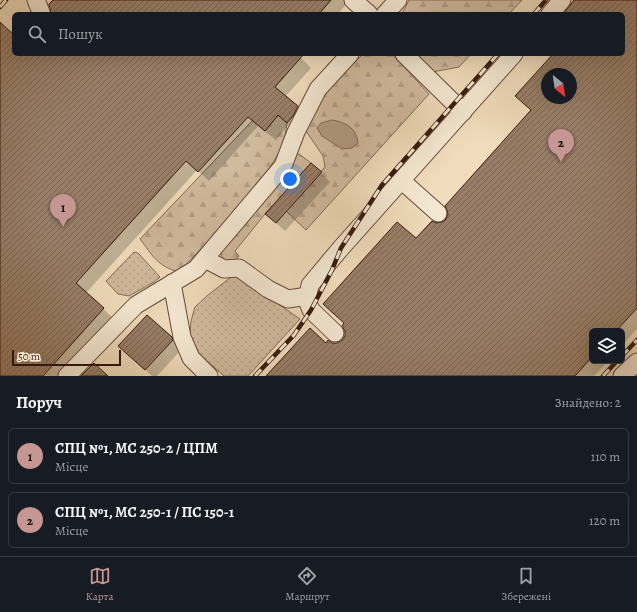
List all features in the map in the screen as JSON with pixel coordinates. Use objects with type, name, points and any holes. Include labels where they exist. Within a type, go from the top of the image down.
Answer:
[{"type":"lane","points":[[353,0],[367,12]]},
{"type":"lane","points":[[387,12],[398,0]]},
{"type":"lane","points":[[552,12],[562,0]]},
{"type":"lane","points":[[67,376],[136,305],[196,269],[205,259],[283,166],[296,132],[318,89],[348,56]]},
{"type":"lane","points":[[406,56],[463,112]]},
{"type":"lane","points":[[335,333],[311,310],[307,300],[310,285],[341,248],[512,56]]},
{"type":"lane","points":[[402,181],[438,213]]},
{"type":"lane","points":[[205,259],[224,269],[239,268],[268,289],[288,299],[308,296]]},
{"type":"lane","points":[[172,283],[182,337],[191,358],[208,376]]},
{"type":"lane","points":[[622,376],[637,362]]},
{"type":"green space","points":[[409,0],[522,0],[511,12],[403,12]]},
{"type":"green space","points":[[361,56],[394,56],[429,94],[306,230],[286,211],[325,167],[323,156],[306,131],[325,92]]},
{"type":"green space","points":[[416,56],[469,56],[459,67],[432,72]]},
{"type":"green space","points":[[278,115],[287,123],[284,144],[257,189],[179,272],[165,267],[156,260],[140,239],[253,120],[265,131]]},
{"type":"green space","points":[[295,154],[299,154],[311,163],[265,214],[235,251],[239,256],[230,264],[222,259],[221,246]]},
{"type":"green space","points":[[134,252],[138,253],[160,277],[129,296],[118,294],[106,281]]},
{"type":"green space","points":[[235,274],[300,319],[248,376],[224,376],[200,355],[192,345],[190,335],[191,321],[195,307]]},
{"type":"shaded area","points":[[332,120],[341,122],[350,127],[355,133],[358,143],[352,148],[342,149],[322,136],[317,128],[321,123]]},
{"type":"building","points":[[53,0],[331,0],[321,12],[51,12],[49,4]]},
{"type":"building","points":[[574,0],[637,0],[637,308],[619,328],[589,328],[589,360],[575,376],[266,376],[310,328],[326,343],[328,340],[332,343],[337,343],[342,340],[345,336],[345,331],[342,326],[344,323],[323,304],[397,222],[416,238],[432,221],[436,223],[445,220],[448,215],[445,206],[531,110],[515,96],[551,56],[625,56],[625,12],[565,12]]},
{"type":"building","points":[[0,22],[12,33],[12,56],[302,56],[275,87],[298,106],[293,116],[287,123],[278,115],[265,131],[248,117],[198,172],[186,161],[76,283],[104,308],[43,376],[0,376]]},
{"type":"building","points":[[311,163],[322,172],[276,223],[265,214]]},
{"type":"building","points":[[147,315],[172,337],[173,340],[145,370],[118,346]]},
{"type":"building","points":[[94,363],[108,376],[81,376]]},
{"type":"railway","points":[[0,7],[6,0]]},
{"type":"railway","points":[[536,12],[546,0]]},
{"type":"railway","points":[[255,376],[294,335],[311,310],[332,270],[341,248],[382,185],[496,56]]},
{"type":"railway","points":[[625,353],[637,340]]},
{"type":"railway","points":[[603,376],[614,364]]},
{"type":"place","name":"СПЦ №1, МС 250-1 / ПС 150-1","points":[[561,162]]},
{"type":"place","name":"СПЦ №1, МС 250-2 / ЦПМ","points":[[63,227]]}]
